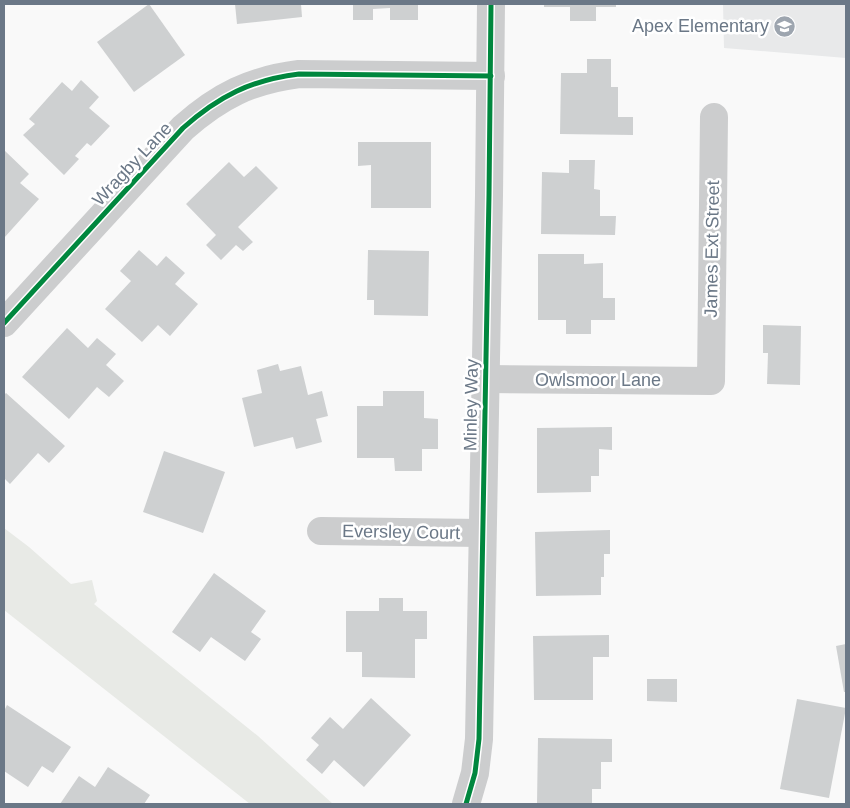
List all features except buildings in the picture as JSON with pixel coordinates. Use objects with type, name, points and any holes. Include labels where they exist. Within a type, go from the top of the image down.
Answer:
[{"type":"street","name":"Minley Way","points":[[466,804],[475,773],[479,739],[491,4]]},
{"type":"street","name":"Wragby Lane","points":[[4,323],[183,128],[209,106],[235,91],[268,79],[300,74],[491,76]]},
{"type":"street","name":"James Ext Street","points":[[711,381],[714,117]]},
{"type":"street","name":"Owlsmoor Lane","points":[[485,379],[711,381]]},
{"type":"street","name":"Eversley Court","points":[[321,531],[482,534]]},
{"type":"shaded area","name":"Apex Elementary","points":[[723,4],[846,4],[846,58],[724,48]]},
{"type":"shaded area","points":[[4,528],[71,584],[92,580],[97,601],[94,604],[258,736],[333,804],[250,804],[4,610]]},
{"type":"cycle path","points":[[466,804],[475,773],[479,739],[491,4]]},
{"type":"cycle path","points":[[4,323],[183,128],[223,98],[266,80],[299,74],[491,76]]},
{"type":"place","name":"Apex Elementary","points":[[785,26]]}]
